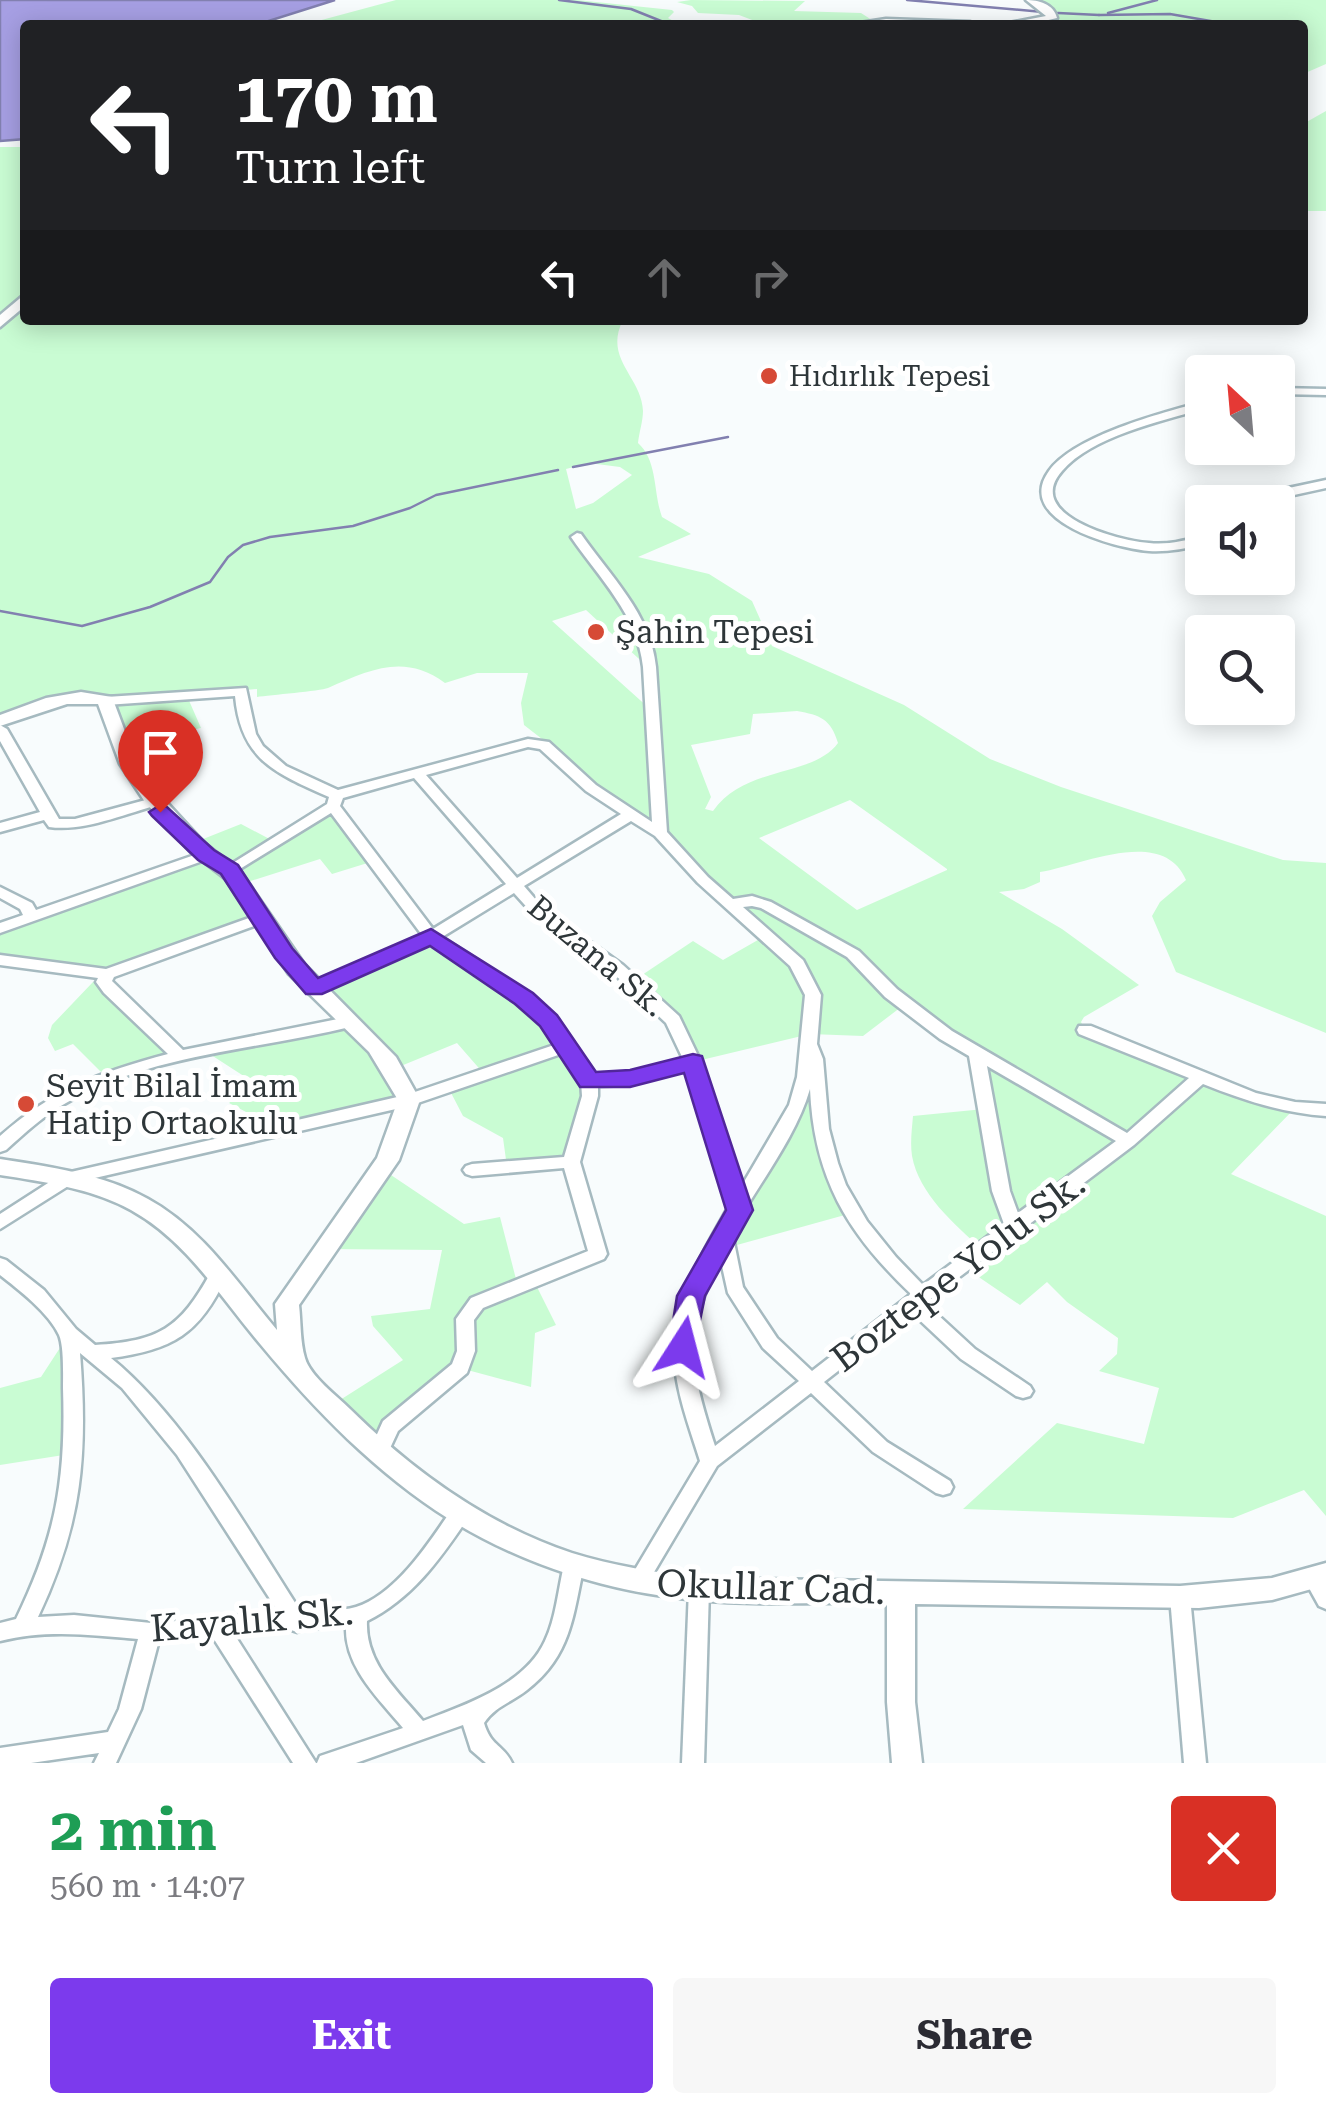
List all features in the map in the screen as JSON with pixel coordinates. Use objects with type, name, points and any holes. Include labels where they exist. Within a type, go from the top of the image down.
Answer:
[{"type":"street","points":[[1031,0],[1046,9],[1052,18],[1047,20]]},
{"type":"street","points":[[0,323],[20,303]]},
{"type":"street","points":[[1295,391],[1326,392]]},
{"type":"street","points":[[1185,411],[1082,450],[1052,473],[1048,502],[1057,514],[1098,536],[1159,547],[1185,543]]},
{"type":"street","points":[[1295,490],[1326,484]]},
{"type":"street","points":[[577,537],[591,560],[614,582],[652,659],[650,691],[660,833]]},
{"type":"street","points":[[0,720],[63,701],[241,691],[243,725],[258,753],[335,800],[431,936],[549,1020],[589,1081],[590,1096],[571,1162],[598,1254],[478,1304],[465,1319],[466,1351],[460,1368],[390,1426],[378,1454]]},
{"type":"street","points":[[106,701],[120,745],[153,802],[206,855],[230,870],[284,952],[314,989],[384,1050],[409,1100],[388,1160],[287,1304],[293,1366]]},
{"type":"street","points":[[0,729],[54,824],[66,825],[153,802]]},
{"type":"street","points":[[230,870],[335,800],[528,743],[544,745],[591,788],[660,833],[730,904],[785,952],[808,982],[812,995],[810,1042],[797,1104],[691,1296],[683,1347],[692,1404],[710,1461],[637,1583]]},
{"type":"street","name":"Buzana Sk.","points":[[417,773],[538,910],[648,993],[673,1020],[693,1062],[739,1210]]},
{"type":"street","points":[[0,828],[46,815]]},
{"type":"street","points":[[314,989],[431,936],[630,815]]},
{"type":"street","points":[[0,928],[206,855]]},
{"type":"street","points":[[0,892],[19,900],[31,916]]},
{"type":"street","points":[[730,904],[752,900],[766,905],[853,954],[914,1012],[1128,1141]]},
{"type":"street","points":[[0,960],[107,974],[262,918]]},
{"type":"street","points":[[107,974],[104,982],[110,989],[180,1056]]},
{"type":"street","points":[[0,1146],[38,1112],[66,1096],[180,1056],[348,1022]]},
{"type":"street","points":[[1085,1030],[1251,1097],[1295,1108],[1326,1110]]},
{"type":"street","points":[[810,1042],[817,1064],[822,1140],[834,1179],[868,1237],[968,1354],[1023,1391]]},
{"type":"street","points":[[0,1223],[68,1178],[409,1100],[567,1046]]},
{"type":"street","points":[[978,1054],[1001,1191],[1014,1227]]},
{"type":"street","points":[[589,1081],[630,1078],[693,1062]]},
{"type":"street","name":"Boztepe Yolu Sk.","points":[[710,1461],[1128,1141],[1202,1076]]},
{"type":"street","points":[[472,1170],[571,1162]]},
{"type":"street","name":"Okullar Cad.","points":[[0,1168],[86,1181],[141,1205],[182,1235],[322,1400],[378,1454],[461,1512],[524,1547],[574,1565],[637,1583],[699,1589],[1180,1597],[1248,1594],[1322,1584]]},
{"type":"street","points":[[725,1234],[728,1267],[743,1307],[770,1343],[880,1447],[943,1487]]},
{"type":"street","points":[[0,1265],[38,1295],[69,1334],[129,1384],[184,1450],[298,1623]]},
{"type":"street","points":[[90,1352],[123,1351],[155,1342],[184,1327],[207,1304],[217,1277]]},
{"type":"street","points":[[23,1626],[48,1576],[64,1524],[75,1392],[69,1334]]},
{"type":"street","name":"Kayalık Sk.","points":[[0,1632],[23,1626],[74,1624],[151,1632],[357,1616],[382,1606],[409,1582],[461,1512]]},
{"type":"street","points":[[328,1763],[483,1706],[534,1677],[554,1648],[574,1565]]},
{"type":"street","points":[[694,1763],[699,1589]]},
{"type":"street","points":[[901,1590],[900,1702],[907,1763]]},
{"type":"street","points":[[1180,1597],[1195,1763]]},
{"type":"street","points":[[357,1616],[356,1646],[362,1660],[418,1730]]},
{"type":"street","points":[[218,1627],[305,1763]]},
{"type":"street","points":[[105,1763],[130,1709],[151,1632]]},
{"type":"street","points":[[483,1706],[473,1722],[479,1744],[501,1763]]},
{"type":"street","points":[[0,1758],[116,1742]]},
{"type":"green space","points":[[396,0],[577,0],[674,12],[668,18],[672,20],[322,20]]},
{"type":"green space","points":[[1031,0],[1326,0],[1326,64],[1308,72],[1308,20],[1038,20],[1052,18]]},
{"type":"green space","points":[[805,1],[794,11],[861,13],[872,20],[752,20],[739,15],[698,13],[692,6],[677,2]]},
{"type":"green space","points":[[1326,111],[1326,211],[1308,211],[1308,121]]},
{"type":"green space","points":[[0,147],[20,147],[20,325],[621,325],[620,357],[637,388],[643,411],[638,443],[652,468],[662,517],[691,534],[638,557],[709,574],[752,601],[772,646],[904,705],[990,759],[1061,787],[1283,860],[1326,863],[1326,1033],[1176,972],[1152,916],[1160,902],[1186,880],[1175,864],[1159,855],[1140,852],[1098,857],[1040,872],[1040,882],[1024,889],[999,892],[1062,929],[1139,985],[1084,1017],[1081,1022],[1085,1030],[1295,1108],[1231,1174],[1326,1216],[1326,1516],[1304,1490],[1233,1518],[963,1509],[1057,1423],[1144,1444],[1159,1388],[1099,1371],[1117,1354],[1118,1338],[1067,1302],[1047,1282],[1020,1305],[961,1265],[982,1249],[939,1207],[922,1183],[912,1156],[913,1116],[984,1109],[977,1054],[905,1004],[863,1036],[810,1034],[693,1062],[685,1041],[633,981],[693,941],[723,960],[765,936],[661,833],[540,744],[542,739],[524,725],[521,703],[528,673],[477,673],[445,683],[430,674],[401,667],[358,675],[315,690],[257,697],[257,689],[187,696],[201,728],[120,745],[106,701],[84,697],[0,721]],"holes":[[[589,463],[620,467],[632,475],[593,503],[576,509],[566,469]],[[586,610],[651,670],[650,709],[552,621]],[[797,711],[828,723],[838,743],[812,762],[760,778],[726,796],[713,811],[705,809],[711,797],[691,745],[750,734],[753,714]],[[850,800],[947,869],[947,870],[857,910],[759,838]]]},
{"type":"green space","points":[[333,806],[374,861],[332,874],[320,859],[241,884],[263,918],[107,974],[0,960],[0,928],[205,856],[193,843],[241,824],[277,843]]},
{"type":"green space","points":[[431,937],[524,999],[589,1081],[571,1162],[507,1167],[503,1138],[463,1116],[448,1087],[484,1074],[457,1043],[396,1068],[409,1100],[282,1131],[229,1103],[253,1082],[205,1051],[347,1022],[314,989]]},
{"type":"green space","points":[[93,982],[104,982],[180,1056],[108,1079],[73,1044],[55,1051],[48,1038],[52,1025]]},
{"type":"green space","points":[[805,1077],[819,1104],[852,1213],[726,1248],[725,1234]]},
{"type":"green space","points":[[382,1169],[464,1224],[500,1217],[517,1283],[533,1279],[556,1325],[535,1333],[531,1387],[460,1368],[425,1394],[378,1454],[329,1407],[403,1360],[373,1326],[371,1316],[430,1309],[442,1250],[326,1249]]},
{"type":"green space","points":[[69,1334],[70,1454],[0,1465],[0,1388],[41,1377]]},
{"type":"shaded area","points":[[0,0],[335,0],[272,20],[20,20],[20,139],[0,141]]},
{"type":"waterway","points":[[559,0],[631,9],[658,20]]},
{"type":"waterway","points":[[907,0],[1043,12]]},
{"type":"waterway","points":[[1108,13],[1157,0]]},
{"type":"waterway","points":[[1058,13],[1170,14],[1205,20]]},
{"type":"waterway","points":[[573,467],[728,437]]},
{"type":"waterway","points":[[0,611],[82,626],[150,607],[210,582],[228,557],[243,545],[270,537],[353,526],[410,508],[436,495],[558,470]]},
{"type":"place","name":"Hıdırlık Tepesi","points":[[769,376]]},
{"type":"place","name":"Şahin Tepesi","points":[[596,632]]},
{"type":"place","name":"Seyit Bilal İmam Hatip Ortaokulu","points":[[26,1104]]},
{"type":"route","points":[[160,812],[206,855],[230,870],[298,972],[314,989],[431,936],[549,1020],[589,1081],[630,1078],[693,1062],[739,1210],[691,1296],[683,1347]]}]
